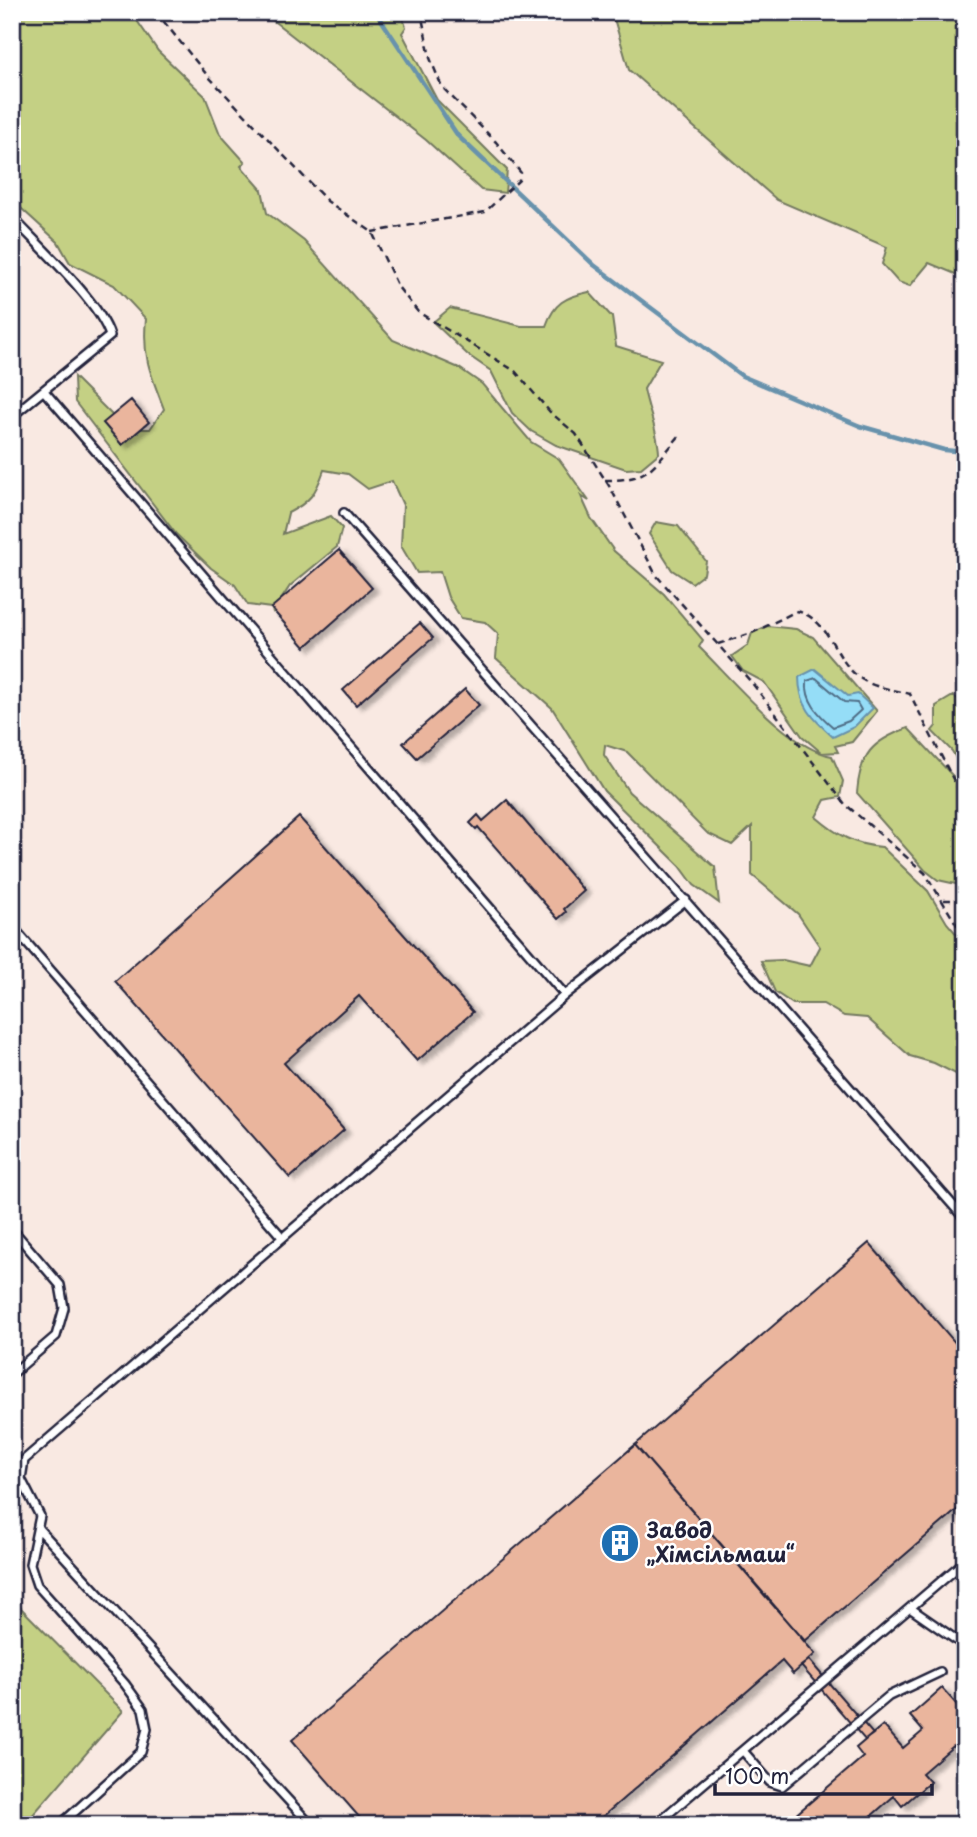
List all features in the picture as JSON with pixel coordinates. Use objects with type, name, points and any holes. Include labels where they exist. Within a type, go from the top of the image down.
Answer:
[{"type":"lane","points":[[12,217],[85,296],[107,326],[110,336],[12,416]]},
{"type":"lane","points":[[44,391],[565,995]]},
{"type":"lane","points":[[344,513],[965,1219]]},
{"type":"lane","points":[[61,1825],[141,1752],[147,1729],[143,1709],[125,1684],[37,1585],[30,1564],[32,1544],[40,1516],[21,1479],[24,1460],[281,1236],[565,995],[686,900]]},
{"type":"lane","points":[[12,926],[281,1236]]},
{"type":"lane","points":[[12,1077],[12,1083]]},
{"type":"lane","points":[[12,1229],[60,1285],[64,1308],[56,1336],[12,1374]]},
{"type":"lane","points":[[38,1528],[311,1825]]},
{"type":"lane","points":[[655,1825],[965,1562]]},
{"type":"lane","points":[[910,1608],[965,1646]]},
{"type":"lane","points":[[744,1752],[770,1782],[782,1786],[889,1696],[940,1672]]},
{"type":"path","points":[[156,12],[207,75],[327,201],[372,232],[398,288],[418,312],[515,371],[551,412],[576,434],[605,480],[656,575],[718,644],[815,762],[845,804],[925,873],[965,938]]},
{"type":"path","points":[[372,232],[485,212],[506,195],[519,180],[521,173],[496,142],[442,87],[430,58],[421,12]]},
{"type":"path","points":[[605,480],[631,481],[649,470],[681,434]]},
{"type":"path","points":[[718,644],[752,633],[797,611],[808,614],[831,636],[838,653],[863,680],[910,694],[965,803]]},
{"type":"path","points":[[944,900],[965,900]]},
{"type":"green space","points":[[12,12],[131,12],[158,51],[205,96],[220,134],[245,162],[241,166],[262,190],[267,213],[304,241],[393,340],[459,368],[482,384],[531,442],[559,459],[589,501],[581,496],[591,518],[614,551],[664,594],[703,640],[699,647],[779,726],[797,740],[832,756],[843,781],[840,797],[825,800],[816,817],[846,838],[882,847],[928,891],[947,923],[965,944],[965,1082],[958,1075],[934,1063],[910,1056],[867,1018],[844,1016],[823,1004],[793,1004],[775,992],[761,961],[783,960],[810,966],[820,947],[798,914],[752,875],[752,826],[732,845],[707,833],[627,752],[605,745],[604,755],[629,792],[715,867],[719,903],[694,885],[680,866],[604,791],[552,708],[496,658],[498,634],[485,622],[461,618],[448,597],[440,572],[417,573],[401,546],[403,505],[392,481],[368,489],[348,474],[324,470],[311,496],[288,513],[283,534],[331,516],[342,528],[337,547],[290,586],[273,612],[271,608],[248,605],[235,585],[211,568],[176,534],[75,402],[74,377],[126,429],[150,429],[164,409],[147,355],[146,319],[114,285],[70,263],[58,242],[12,200]]},
{"type":"green space","points":[[262,12],[401,12],[406,27],[402,33],[437,100],[507,170],[505,193],[481,190],[426,140]]},
{"type":"green space","points":[[598,12],[965,12],[965,278],[929,263],[910,286],[898,282],[882,264],[887,247],[777,200],[629,70],[615,22]]},
{"type":"green space","points":[[589,292],[612,317],[616,346],[661,360],[644,389],[659,453],[641,468],[626,469],[556,445],[531,431],[512,413],[491,371],[468,355],[433,322],[450,308],[521,326],[546,326],[562,302]]},
{"type":"green space","points":[[656,522],[678,526],[706,561],[704,574],[692,583],[672,570],[649,534]]},
{"type":"green space","points":[[767,626],[796,629],[813,637],[877,711],[852,742],[835,746],[838,752],[822,753],[802,736],[764,682],[743,671],[732,656],[748,645],[752,633]]},
{"type":"green space","points":[[953,696],[965,703],[965,774],[952,751],[932,731],[936,726],[936,706]]},
{"type":"green space","points":[[908,728],[965,789],[965,886],[938,880],[925,870],[857,793],[861,768],[870,751],[885,738]]},
{"type":"green space","points":[[12,1599],[123,1711],[24,1825],[12,1825]]},
{"type":"water","points":[[815,669],[848,696],[858,694],[873,708],[854,727],[833,737],[804,704],[799,677]]},
{"type":"building","points":[[131,400],[149,422],[122,445],[103,423]]},
{"type":"building","points":[[339,550],[372,588],[305,647],[271,608]]},
{"type":"building","points":[[420,623],[433,638],[356,705],[343,690]]},
{"type":"building","points":[[465,689],[479,705],[417,758],[403,743]]},
{"type":"building","points":[[507,800],[584,891],[564,909],[566,912],[558,919],[478,827],[476,829],[470,823],[478,815],[483,821]]},
{"type":"building","points":[[299,817],[473,1012],[417,1061],[359,996],[284,1063],[344,1130],[290,1178],[115,981]]},
{"type":"building","name":"Завод „Хімсільмаш“","points":[[869,1243],[965,1354],[965,1503],[805,1641],[635,1445]]},
{"type":"building","name":"Завод „Хімсільмаш“","points":[[635,1445],[815,1654],[793,1674],[782,1661],[593,1825],[366,1825],[292,1740]]},
{"type":"building","points":[[809,1660],[873,1734],[865,1740],[801,1666]]},
{"type":"building","points":[[942,1688],[965,1714],[965,1736],[922,1773],[930,1782],[902,1806],[894,1796],[861,1825],[799,1825],[793,1817],[863,1757],[856,1748],[883,1725],[903,1748],[923,1731],[910,1716]]},
{"type":"waterway","points":[[376,12],[458,136],[594,265],[742,376],[860,426],[944,450],[965,452]]},
{"type":"place","name":"Завод „Хімсільмаш“","points":[[620,1543]]}]
